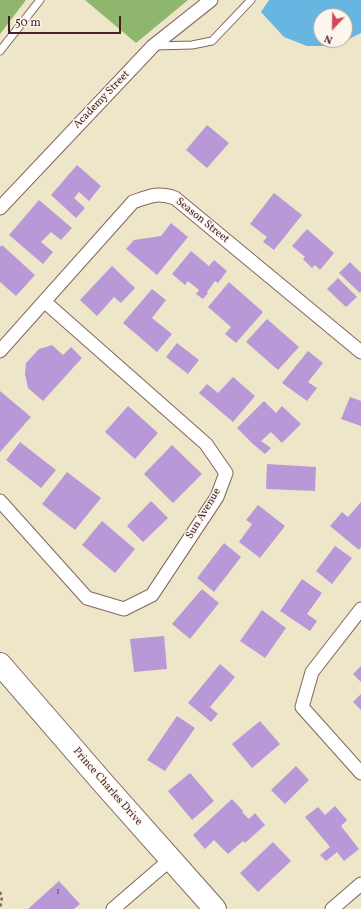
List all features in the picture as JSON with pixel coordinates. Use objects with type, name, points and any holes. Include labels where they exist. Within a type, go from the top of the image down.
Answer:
[{"type":"highway","name":"Prince Charles Drive","points":[[0,664],[215,909]]},
{"type":"street","name":"Academy Street","points":[[0,208],[153,46],[211,0]]},
{"type":"street","name":"Season Street","points":[[0,351],[133,202],[149,196],[163,194],[175,198],[361,352]]},
{"type":"street","name":"Sun Avenue","points":[[0,501],[87,598],[124,609],[152,595],[217,497],[226,473],[206,444],[45,302]]},
{"type":"street","points":[[361,609],[312,672],[302,706],[361,773]]},
{"type":"street","points":[[113,909],[171,859]]},
{"type":"street","points":[[332,909],[361,884]]},
{"type":"lane","points":[[0,51],[40,0]]},
{"type":"lane","points":[[153,46],[192,45],[212,41],[252,0]]},
{"type":"path","points":[[0,892],[2,897],[0,909]]},
{"type":"green space","points":[[0,0],[26,0],[0,34]]},
{"type":"green space","points":[[85,0],[188,0],[136,43]]},
{"type":"water","points":[[269,0],[361,0],[361,33],[353,37],[353,8],[313,8],[313,46],[307,46],[284,37],[261,12]]},
{"type":"building","points":[[207,125],[229,143],[207,168],[186,150]]},
{"type":"building","points":[[77,165],[101,186],[89,201],[79,192],[74,198],[85,208],[76,218],[51,195]]},
{"type":"building","points":[[274,193],[302,215],[274,250],[263,242],[267,237],[250,224]]},
{"type":"building","points":[[39,200],[72,228],[61,240],[51,232],[41,242],[53,252],[43,264],[9,235]]},
{"type":"building","points":[[171,223],[188,237],[157,275],[126,249],[134,240],[161,236]]},
{"type":"building","points":[[307,229],[334,253],[320,270],[315,265],[312,268],[303,259],[305,257],[292,246]]},
{"type":"building","points":[[2,245],[35,275],[16,296],[0,282],[0,247]]},
{"type":"building","points":[[191,251],[209,266],[214,260],[227,271],[218,283],[215,281],[203,299],[196,294],[199,290],[188,281],[185,285],[172,274]]},
{"type":"building","points":[[350,262],[361,273],[360,293],[339,273]]},
{"type":"building","points":[[112,266],[135,288],[121,303],[114,297],[97,316],[80,300]]},
{"type":"building","points":[[338,278],[357,297],[346,307],[327,289]]},
{"type":"building","points":[[229,282],[263,312],[236,343],[225,334],[231,327],[208,307]]},
{"type":"building","points":[[152,289],[166,300],[152,318],[172,334],[157,352],[123,323]]},
{"type":"building","points":[[267,319],[299,347],[278,370],[246,342]]},
{"type":"building","points":[[177,343],[199,360],[188,374],[166,357]]},
{"type":"building","points":[[52,345],[63,355],[71,347],[82,358],[43,401],[28,388],[25,374],[26,363],[39,349]]},
{"type":"building","points":[[308,351],[323,363],[308,382],[317,388],[307,401],[282,383]]},
{"type":"building","points":[[233,377],[255,396],[233,422],[199,393],[207,384],[218,393]]},
{"type":"building","points":[[0,391],[31,417],[0,452]]},
{"type":"building","points":[[350,397],[361,401],[361,426],[341,419]]},
{"type":"building","points":[[264,401],[276,413],[282,406],[301,424],[282,443],[271,432],[261,441],[271,448],[265,454],[237,428]]},
{"type":"building","points":[[128,406],[158,433],[135,459],[105,432]]},
{"type":"building","points":[[20,442],[56,470],[41,488],[6,460]]},
{"type":"building","points":[[172,445],[202,474],[173,503],[144,474]]},
{"type":"building","points":[[267,464],[316,467],[315,491],[266,489]]},
{"type":"building","points":[[67,472],[101,498],[75,530],[42,504]]},
{"type":"building","points":[[151,501],[168,518],[143,542],[127,526]]},
{"type":"building","points":[[361,502],[361,547],[359,550],[330,526],[342,512],[348,517]]},
{"type":"building","points":[[258,505],[285,526],[260,558],[239,542],[252,524],[246,520]]},
{"type":"building","points":[[102,521],[135,549],[115,573],[82,545]]},
{"type":"building","points":[[224,543],[241,557],[214,592],[197,578]]},
{"type":"building","points":[[335,546],[352,558],[332,584],[316,571]]},
{"type":"building","points":[[302,579],[322,593],[307,614],[317,621],[310,631],[280,611]]},
{"type":"building","points":[[202,589],[219,603],[190,639],[172,624]]},
{"type":"building","points":[[262,610],[286,628],[265,658],[240,641]]},
{"type":"building","points":[[164,636],[167,669],[134,672],[130,639]]},
{"type":"building","points":[[220,664],[235,677],[210,707],[218,714],[211,722],[188,703]]},
{"type":"building","points":[[361,666],[361,682],[353,674]]},
{"type":"building","points":[[361,694],[361,710],[353,702]]},
{"type":"building","points":[[177,716],[195,728],[165,771],[147,760]]},
{"type":"building","points":[[260,721],[280,744],[252,768],[232,744]]},
{"type":"building","points":[[296,766],[309,780],[285,804],[271,790]]},
{"type":"building","points":[[190,773],[214,801],[192,820],[168,791]]},
{"type":"building","points":[[232,799],[249,819],[255,813],[265,825],[245,843],[243,841],[228,854],[214,840],[205,849],[193,835]]},
{"type":"building","points":[[335,806],[347,820],[341,826],[359,849],[344,861],[337,852],[326,861],[320,855],[330,847],[305,817],[318,807],[325,815]]},
{"type":"building","points":[[273,842],[291,861],[258,892],[240,873]]},
{"type":"building","points":[[59,881],[80,904],[74,909],[28,909]]}]
